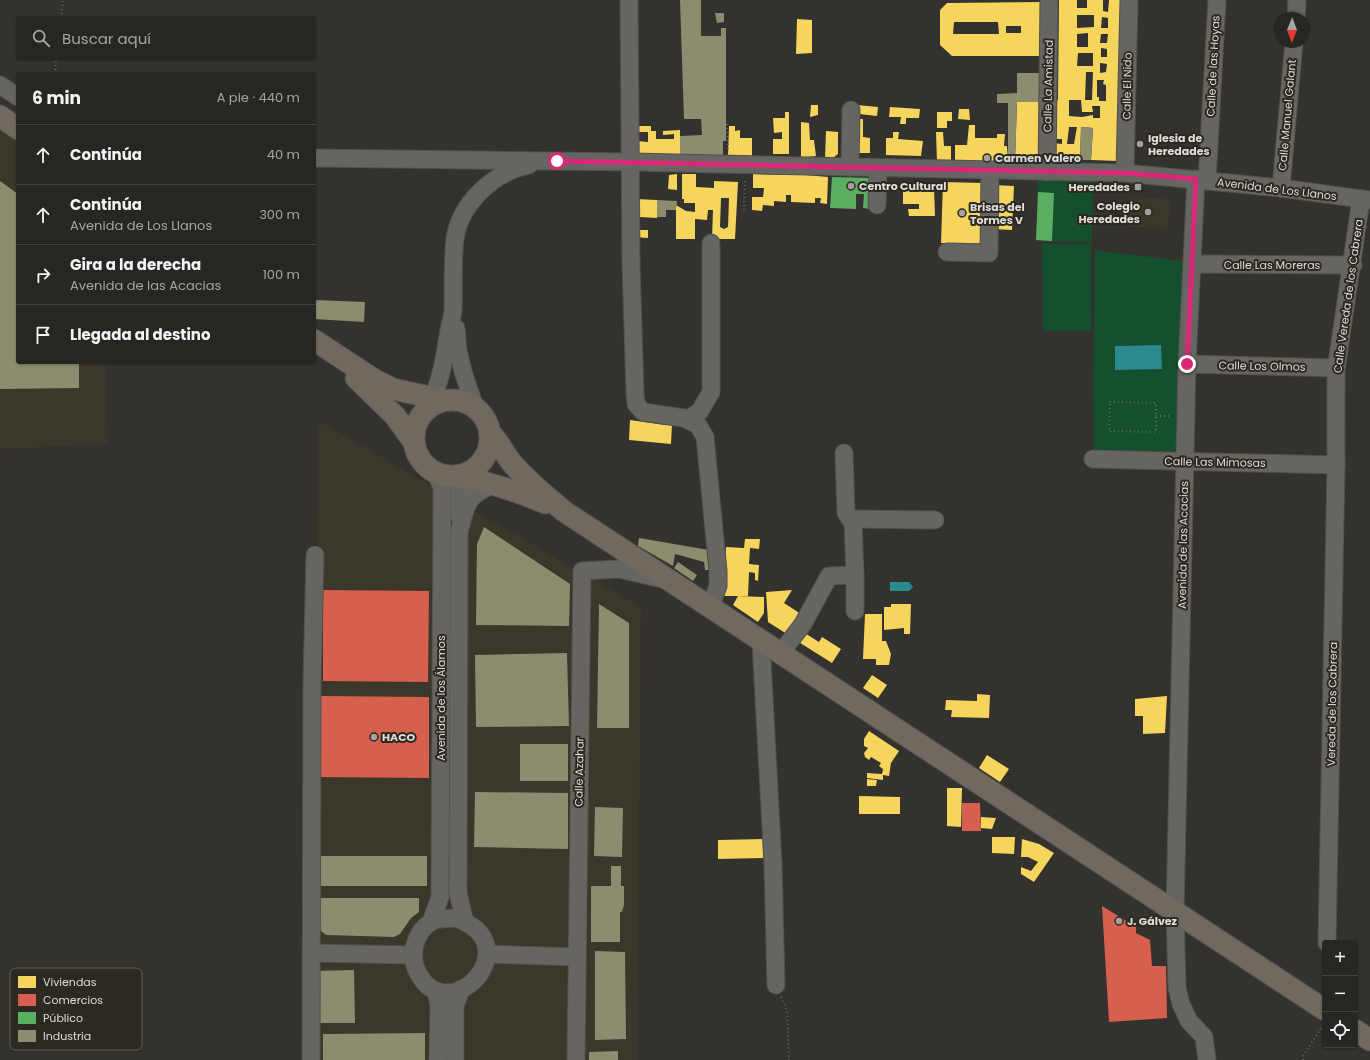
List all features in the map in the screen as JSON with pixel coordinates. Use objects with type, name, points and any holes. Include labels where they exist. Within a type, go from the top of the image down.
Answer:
[{"type":"main road","points":[[0,116],[16,128]]},
{"type":"main road","points":[[316,343],[375,380],[394,389],[435,401],[460,400],[475,407],[482,414],[490,433],[500,441],[511,462],[525,477],[565,512],[761,642],[1322,1008]]},
{"type":"main road","points":[[316,344],[369,390],[395,416],[413,441],[417,454],[425,465],[456,475],[514,490],[565,512]]},
{"type":"main road","points":[[413,441],[414,428],[420,416],[435,401]]},
{"type":"main road","points":[[456,475],[479,465],[488,453],[490,433]]},
{"type":"main road","points":[[1358,1032],[1370,1040]]},
{"type":"street","points":[[629,0],[632,162],[631,264],[636,404],[643,412],[687,420],[698,425],[705,437],[718,571],[718,586],[710,608]]},
{"type":"street","name":"Calle La Amistad","points":[[1047,172],[1049,0]]},
{"type":"street","name":"Calle El Nido","points":[[1125,173],[1129,0]]},
{"type":"street","name":"Calle de las Hoyas","points":[[1201,180],[1217,0]]},
{"type":"street","points":[[1296,12],[1297,0]]},
{"type":"street","name":"Calle Manuel Galant","points":[[1281,188],[1293,48]]},
{"type":"street","points":[[0,85],[16,96]]},
{"type":"street","points":[[850,167],[851,110]]},
{"type":"street","points":[[316,158],[544,161]]},
{"type":"street","points":[[435,401],[452,314],[455,237],[463,215],[472,201],[485,188],[501,176],[523,166],[544,161]]},
{"type":"street","name":"Avenida de Los Llanos","points":[[544,161],[1125,173],[1281,188],[1366,199]]},
{"type":"street","points":[[877,205],[878,168]]},
{"type":"street","points":[[947,252],[989,254],[990,170]]},
{"type":"street","name":"Avenida de las Acacias","points":[[1201,180],[1192,264],[1187,364],[1175,911],[1177,988],[1180,1004],[1189,1021],[1204,1037],[1208,1060]]},
{"type":"street","name":"Calle Vereda de los Cabrera","points":[[1336,465],[1336,368],[1353,265],[1366,199]]},
{"type":"street","points":[[687,420],[700,411],[711,392],[711,243]]},
{"type":"street","name":"Calle Las Moreras","points":[[1192,264],[1353,265]]},
{"type":"street","points":[[452,314],[457,331],[458,351],[464,375],[475,407]]},
{"type":"street","name":"Calle Los Olmos","points":[[1187,364],[1336,368]]},
{"type":"street","points":[[406,392],[418,389],[428,383],[442,370]]},
{"type":"street","points":[[844,452],[846,513],[853,523],[855,611]]},
{"type":"street","name":"Calle Las Mimosas","points":[[1093,459],[1336,465]]},
{"type":"street","name":"Vereda de los Cabrera","points":[[1327,940],[1336,465]]},
{"type":"street","name":"Avenida de los Álamos","points":[[456,475],[459,491],[458,893],[465,922]]},
{"type":"street","name":"Avenida de los Álamos","points":[[431,922],[440,896],[442,488],[456,475]]},
{"type":"street","name":"Avenida de los Álamos","points":[[459,532],[470,498],[478,491],[494,484]]},
{"type":"street","points":[[850,519],[935,520]]},
{"type":"street","points":[[311,1060],[312,683],[315,555]]},
{"type":"street","name":"Calle Azahar","points":[[576,1060],[576,957],[582,571],[618,569],[669,580]]},
{"type":"street","points":[[780,654],[803,624],[829,576],[855,576]]},
{"type":"street","points":[[761,642],[773,864],[776,985]]},
{"type":"street","points":[[436,991],[448,993],[462,990],[479,977],[485,966],[487,954],[483,939],[474,927],[455,918],[431,922],[423,930],[415,943],[414,955],[418,972],[436,991],[439,1005],[438,1060]]},
{"type":"street","points":[[312,952],[414,955]]},
{"type":"street","points":[[487,954],[576,957]]},
{"type":"street","points":[[455,1060],[455,1006],[462,990]]},
{"type":"path","points":[[61,16],[63,0]]},
{"type":"path","points":[[55,72],[56,60]]},
{"type":"path","points":[[727,124],[728,164]]},
{"type":"path","points":[[744,210],[745,164]]},
{"type":"path","points":[[1110,402],[1156,403],[1156,432],[1109,431],[1110,402]]},
{"type":"path","points":[[776,985],[787,1010],[789,1060]]},
{"type":"path","points":[[1303,1060],[1303,1056],[1322,1028]]},
{"type":"shaded area","points":[[0,130],[16,142],[16,364],[105,364],[108,444],[0,449]]},
{"type":"shaded area","name":"Colegio Heredades","points":[[1128,196],[1170,199],[1168,229],[1126,226]]},
{"type":"shaded area","points":[[319,421],[641,607],[637,1060],[311,1060]]},
{"type":"green space","points":[[1038,180],[1093,180],[1092,242],[1037,241]]},
{"type":"green space","points":[[1042,244],[1091,244],[1091,331],[1043,331]]},
{"type":"green space","points":[[1095,250],[1182,261],[1178,444],[1173,451],[1094,450],[1093,386]]},
{"type":"water","points":[[1161,345],[1162,369],[1115,370],[1115,346]]},
{"type":"water","points":[[890,582],[909,582],[913,587],[909,591],[890,591]]},
{"type":"building: Viviendas","points":[[1059,0],[1077,0],[1077,8],[1087,8],[1087,0],[1103,0],[1103,11],[1108,12],[1109,0],[1122,0],[1118,161],[1091,160],[1093,128],[1081,127],[1080,160],[1053,159],[1053,143],[1062,144],[1062,139],[1053,139],[1055,101],[1058,100]],"holes":[[[1077,15],[1094,15],[1094,27],[1077,28]],[[1102,17],[1108,18],[1108,28],[1101,28]],[[1088,33],[1088,47],[1077,47],[1077,34]],[[1101,34],[1108,34],[1107,43],[1100,43]],[[1101,48],[1107,49],[1107,57],[1101,57]],[[1078,53],[1093,53],[1093,66],[1077,66]],[[1100,63],[1107,64],[1106,72],[1100,73]],[[1086,72],[1093,72],[1092,100],[1085,100]],[[1097,80],[1104,80],[1103,84],[1106,85],[1106,101],[1099,101],[1099,97],[1097,97]],[[1069,100],[1081,100],[1082,112],[1093,112],[1092,106],[1100,106],[1100,118],[1093,118],[1093,115],[1082,117],[1069,116]],[[1069,127],[1077,127],[1074,144],[1067,144]]]},
{"type":"building: Viviendas","points":[[1042,2],[1040,56],[952,56],[940,45],[940,10],[947,3]],"holes":[[[954,22],[998,22],[999,34],[953,34]],[[1006,26],[1021,26],[1021,33],[1006,33]]]},
{"type":"building: Viviendas","points":[[797,19],[812,20],[812,53],[796,54]]},
{"type":"building: Viviendas","points":[[1017,102],[1043,102],[1040,161],[1015,161]]},
{"type":"building: Viviendas","points":[[811,105],[818,105],[818,115],[810,117]]},
{"type":"building: Viviendas","points":[[857,105],[878,107],[877,116],[859,114],[859,119],[863,119],[863,137],[870,138],[870,153],[856,153]]},
{"type":"building: Viviendas","points":[[890,107],[920,109],[919,118],[906,118],[906,124],[900,124],[901,117],[889,117]]},
{"type":"building: Viviendas","points":[[959,109],[969,109],[970,120],[958,119]]},
{"type":"building: Viviendas","points":[[785,112],[789,112],[789,154],[773,154],[773,139],[782,139],[782,132],[774,133],[773,118],[785,118]]},
{"type":"building: Viviendas","points":[[937,112],[952,112],[952,121],[947,121],[947,128],[937,128]]},
{"type":"building: Viviendas","points":[[801,122],[809,123],[810,140],[814,140],[816,156],[801,158]]},
{"type":"building: Viviendas","points":[[969,125],[975,125],[975,138],[997,138],[997,134],[1005,134],[1004,146],[1007,146],[1008,161],[955,161],[955,145],[967,145]]},
{"type":"building: Viviendas","points":[[638,126],[651,126],[651,131],[656,131],[656,139],[674,139],[674,134],[663,135],[663,131],[680,130],[680,157],[639,157],[638,141],[648,142],[648,132],[638,132]]},
{"type":"building: Viviendas","points":[[729,126],[735,126],[735,131],[740,130],[740,138],[752,138],[752,156],[728,155]]},
{"type":"building: Viviendas","points":[[826,131],[838,132],[838,154],[833,158],[825,158]]},
{"type":"building: Viviendas","points":[[893,132],[899,132],[898,139],[923,141],[921,156],[886,155],[886,138],[893,138]]},
{"type":"building: Viviendas","points":[[936,132],[943,132],[944,146],[951,146],[951,163],[937,163]]},
{"type":"building: Viviendas","points":[[677,174],[677,190],[668,189],[669,175]]},
{"type":"building: Viviendas","points":[[682,174],[696,174],[696,187],[714,188],[714,181],[738,182],[735,239],[712,239],[713,210],[708,210],[707,220],[695,219],[695,239],[676,239],[676,205],[686,211],[695,212],[695,203],[684,203],[684,199],[682,199]],"holes":[[[721,198],[729,198],[728,227],[724,229],[720,227]]]},
{"type":"building: Viviendas","points":[[753,174],[795,174],[828,177],[827,204],[820,203],[821,198],[815,198],[815,203],[791,202],[791,195],[786,195],[786,202],[774,201],[774,206],[763,205],[762,211],[752,210],[752,197],[763,197],[764,188],[753,188]]},
{"type":"building: Viviendas","name":"Brisas del Tormes V","points":[[943,182],[983,183],[982,244],[941,243]]},
{"type":"building: Viviendas","points":[[993,185],[1014,186],[1012,230],[992,229]]},
{"type":"building: Viviendas","points":[[934,188],[935,216],[909,216],[908,209],[919,209],[919,204],[903,204],[903,189]]},
{"type":"building: Viviendas","points":[[636,199],[657,200],[657,218],[640,217],[640,230],[648,230],[648,238],[635,237]]},
{"type":"building: Viviendas","points":[[630,420],[665,425],[665,423],[672,424],[671,444],[629,440]]},
{"type":"building: Viviendas","points":[[745,539],[760,539],[759,549],[750,548],[749,564],[759,565],[758,581],[755,580],[755,573],[749,572],[748,596],[724,596],[726,547],[744,548]]},
{"type":"building: Viviendas","points":[[792,590],[784,603],[804,616],[790,636],[768,622],[766,592]]},
{"type":"building: Viviendas","points":[[738,596],[764,597],[764,613],[758,622],[733,605]]},
{"type":"building: Viviendas","points":[[891,604],[911,604],[910,634],[904,634],[904,628],[884,630],[884,607],[891,607]]},
{"type":"building: Viviendas","points":[[865,614],[882,614],[882,641],[886,641],[891,654],[889,665],[876,665],[876,659],[863,659]]},
{"type":"building: Viviendas","points":[[803,632],[819,642],[822,637],[841,649],[832,663],[797,641]]},
{"type":"building: Viviendas","points":[[872,675],[887,685],[878,698],[863,688]]},
{"type":"building: Viviendas","points":[[977,694],[990,695],[989,718],[951,717],[952,710],[945,710],[946,700],[977,701]]},
{"type":"building: Viviendas","points":[[1167,696],[1165,733],[1143,734],[1143,716],[1135,716],[1135,699]]},
{"type":"building: Viviendas","points":[[869,731],[899,751],[891,763],[889,776],[883,775],[883,780],[867,778],[867,773],[882,774],[883,769],[879,766],[881,763],[871,757],[869,760],[865,757],[864,753],[868,748],[864,746],[864,739]]},
{"type":"building: Viviendas","points":[[987,755],[1009,769],[1000,782],[979,768]]},
{"type":"building: Viviendas","points":[[867,779],[877,780],[876,786],[867,786]]},
{"type":"building: Viviendas","points":[[947,788],[962,788],[961,827],[947,826]]},
{"type":"building: Viviendas","points":[[859,796],[900,797],[900,814],[859,814]]},
{"type":"building: Viviendas","points":[[981,817],[996,818],[992,829],[981,828]]},
{"type":"building: Viviendas","points":[[992,837],[1015,837],[1014,854],[992,853]]},
{"type":"building: Viviendas","points":[[765,839],[765,858],[718,859],[718,840]]},
{"type":"building: Viviendas","points":[[1022,839],[1039,844],[1054,853],[1034,882],[1021,874],[1021,867],[1031,871],[1038,862],[1028,857],[1021,857]]},
{"type":"building: Comercios","points":[[323,590],[429,591],[428,682],[323,681]]},
{"type":"building: Comercios","name":"HACO","points":[[320,696],[429,697],[429,778],[320,777]]},
{"type":"building: Comercios","points":[[962,803],[980,803],[981,831],[962,831]]},
{"type":"building: Comercios","points":[[1102,906],[1136,927],[1136,933],[1150,940],[1152,966],[1166,966],[1167,1018],[1109,1022]]},
{"type":"building: Público","name":"Centro Cultural","points":[[832,177],[871,178],[870,209],[863,208],[864,194],[856,194],[856,209],[830,208]]},
{"type":"building: Público","points":[[1038,192],[1054,193],[1052,241],[1036,240]]},
{"type":"building: Industria","points":[[680,0],[701,0],[701,36],[721,36],[721,28],[726,28],[726,141],[723,141],[723,156],[680,157],[680,136],[702,135],[701,119],[684,119]]},
{"type":"building: Industria","points":[[715,13],[724,13],[724,22],[717,23]]},
{"type":"building: Industria","points":[[1017,73],[1039,73],[1042,76],[1043,102],[1017,102],[1015,161],[1008,161],[1008,103],[997,103],[997,94],[1017,93]]},
{"type":"building: Industria","points":[[1081,127],[1093,128],[1091,160],[1080,160]]},
{"type":"building: Industria","points":[[0,181],[16,193],[16,364],[79,364],[79,388],[0,389]]},
{"type":"building: Industria","points":[[657,200],[677,201],[676,210],[666,210],[666,217],[657,217]]},
{"type":"building: Industria","points":[[316,300],[365,302],[364,322],[316,319]]},
{"type":"building: Industria","points":[[484,527],[570,584],[569,626],[476,625],[477,544]]},
{"type":"building: Industria","points":[[639,538],[709,550],[709,570],[705,570],[704,562],[675,554],[673,566],[638,546]]},
{"type":"building: Industria","points":[[678,562],[697,575],[693,581],[674,568]]},
{"type":"building: Industria","points":[[599,604],[629,623],[629,728],[597,728]]},
{"type":"building: Industria","points":[[567,653],[569,726],[476,727],[475,655]]},
{"type":"building: Industria","points":[[520,744],[568,744],[568,781],[520,781]]},
{"type":"building: Industria","points":[[475,792],[568,793],[568,849],[474,847]]},
{"type":"building: Industria","points":[[595,807],[623,808],[622,857],[594,856]]},
{"type":"building: Industria","points":[[319,856],[427,856],[427,886],[319,886]]},
{"type":"building: Industria","points":[[611,866],[621,866],[621,886],[624,886],[624,905],[622,912],[620,912],[620,942],[591,942],[591,886],[611,886]]},
{"type":"building: Industria","points":[[318,898],[419,898],[419,912],[411,918],[400,934],[394,937],[326,935],[321,931],[318,923]]},
{"type":"building: Industria","points":[[595,951],[625,952],[626,1039],[595,1040]]},
{"type":"building: Industria","points":[[354,970],[355,1023],[314,1023],[315,971]]},
{"type":"building: Industria","points":[[425,1033],[425,1060],[323,1060],[323,1034]]},
{"type":"building: Industria","points":[[618,1051],[618,1060],[589,1060],[589,1052]]},
{"type":"place","name":"Iglesia de Heredades","points":[[1140,144]]},
{"type":"place","name":"Carmen Valero","points":[[987,158]]},
{"type":"place","name":"Centro Cultural","points":[[851,186]]},
{"type":"place","name":"Heredades","points":[[1138,187]]},
{"type":"place","name":"Colegio Heredades","points":[[1148,212]]},
{"type":"place","name":"Brisas del Tormes V","points":[[962,213]]},
{"type":"place","name":"HACO","points":[[374,737]]},
{"type":"place","name":"J. Gálvez","points":[[1119,921]]},
{"type":"route","points":[[557,161],[1125,173],[1196,179],[1187,364]]}]
